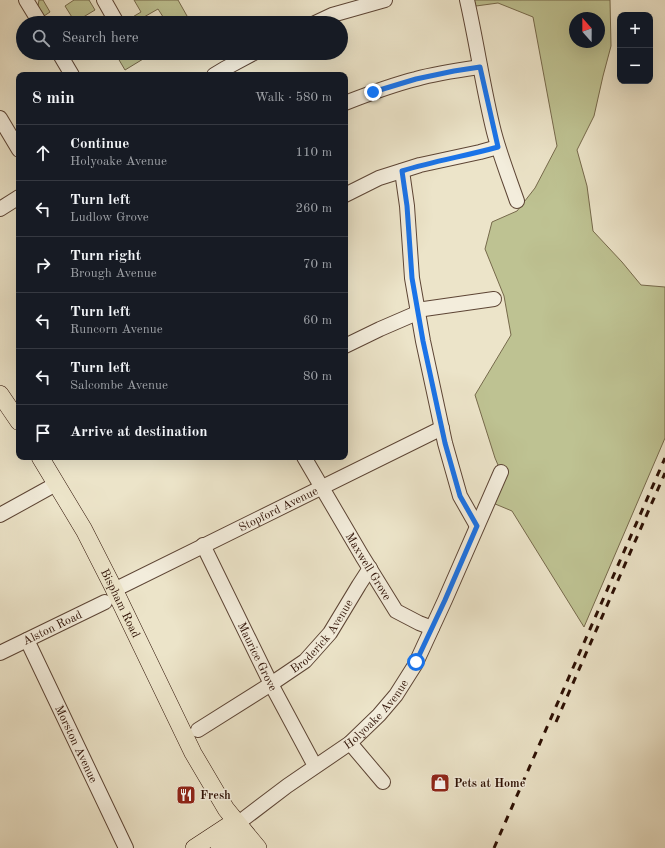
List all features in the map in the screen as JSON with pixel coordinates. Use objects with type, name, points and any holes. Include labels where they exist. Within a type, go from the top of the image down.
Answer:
[{"type":"main road","points":[[0,394],[16,418]]},
{"type":"main road","name":"Bispham Road","points":[[42,460],[84,530],[109,596],[193,753],[226,809],[231,838],[258,848]]},
{"type":"main road","points":[[194,848],[231,838]]},
{"type":"street","points":[[26,0],[36,16]]},
{"type":"street","points":[[104,0],[113,16]]},
{"type":"street","points":[[330,16],[385,0]]},
{"type":"street","points":[[467,0],[498,147],[517,201]]},
{"type":"street","points":[[63,60],[70,72]]},
{"type":"street","points":[[218,72],[240,60]]},
{"type":"street","points":[[348,102],[373,92],[416,79],[480,67]]},
{"type":"street","points":[[0,118],[16,145]]},
{"type":"street","points":[[348,194],[379,178],[420,165],[498,147]]},
{"type":"street","points":[[402,171],[407,206],[412,278],[417,312],[445,443],[460,496],[477,526]]},
{"type":"street","points":[[0,209],[16,199]]},
{"type":"street","points":[[348,345],[417,312],[494,299]]},
{"type":"street","name":"Stopford Avenue","points":[[109,596],[203,545],[442,428]]},
{"type":"street","name":"Maxwell Grove","points":[[306,460],[396,612],[432,628]]},
{"type":"street","name":"Holyoake Avenue","points":[[231,838],[287,786],[350,743],[379,715],[397,694],[413,668],[432,628],[501,472]]},
{"type":"street","points":[[0,515],[56,484]]},
{"type":"street","name":"Maurice Grove","points":[[203,545],[270,684],[315,766]]},
{"type":"street","name":"Broderick Avenue","points":[[198,730],[305,661],[330,633],[370,568]]},
{"type":"street","name":"Alston Road","points":[[0,652],[27,640],[109,596]]},
{"type":"street","name":"Morston Avenue","points":[[27,640],[126,848]]},
{"type":"street","points":[[350,743],[383,782]]},
{"type":"green space","points":[[39,0],[43,0],[50,12],[44,16],[38,6]]},
{"type":"green space","points":[[74,0],[89,0],[95,10],[85,16],[71,16],[65,6]]},
{"type":"green space","points":[[134,0],[178,0],[187,16],[162,16],[158,9],[146,16],[134,16],[141,12]]},
{"type":"green space","points":[[474,0],[610,0],[611,46],[594,116],[577,150],[587,186],[593,231],[641,285],[665,287],[665,438],[584,627],[512,511],[488,501],[501,472],[495,458],[475,395],[511,335],[504,296],[485,249],[492,222],[517,211],[535,188],[557,146],[533,17],[498,3],[476,6]]},
{"type":"green space","points":[[119,60],[141,60],[125,70]]},
{"type":"railway","points":[[494,848],[665,458]]},
{"type":"railway","points":[[556,722],[665,473]]},
{"type":"place","name":"Pets at Home","points":[[440,783]]},
{"type":"place","name":"Fresh","points":[[186,795]]},
{"type":"route","points":[[373,92],[416,79],[480,67],[498,147],[420,165],[402,171],[407,206],[412,278],[417,313],[445,443],[460,496],[477,526],[416,662]]}]
